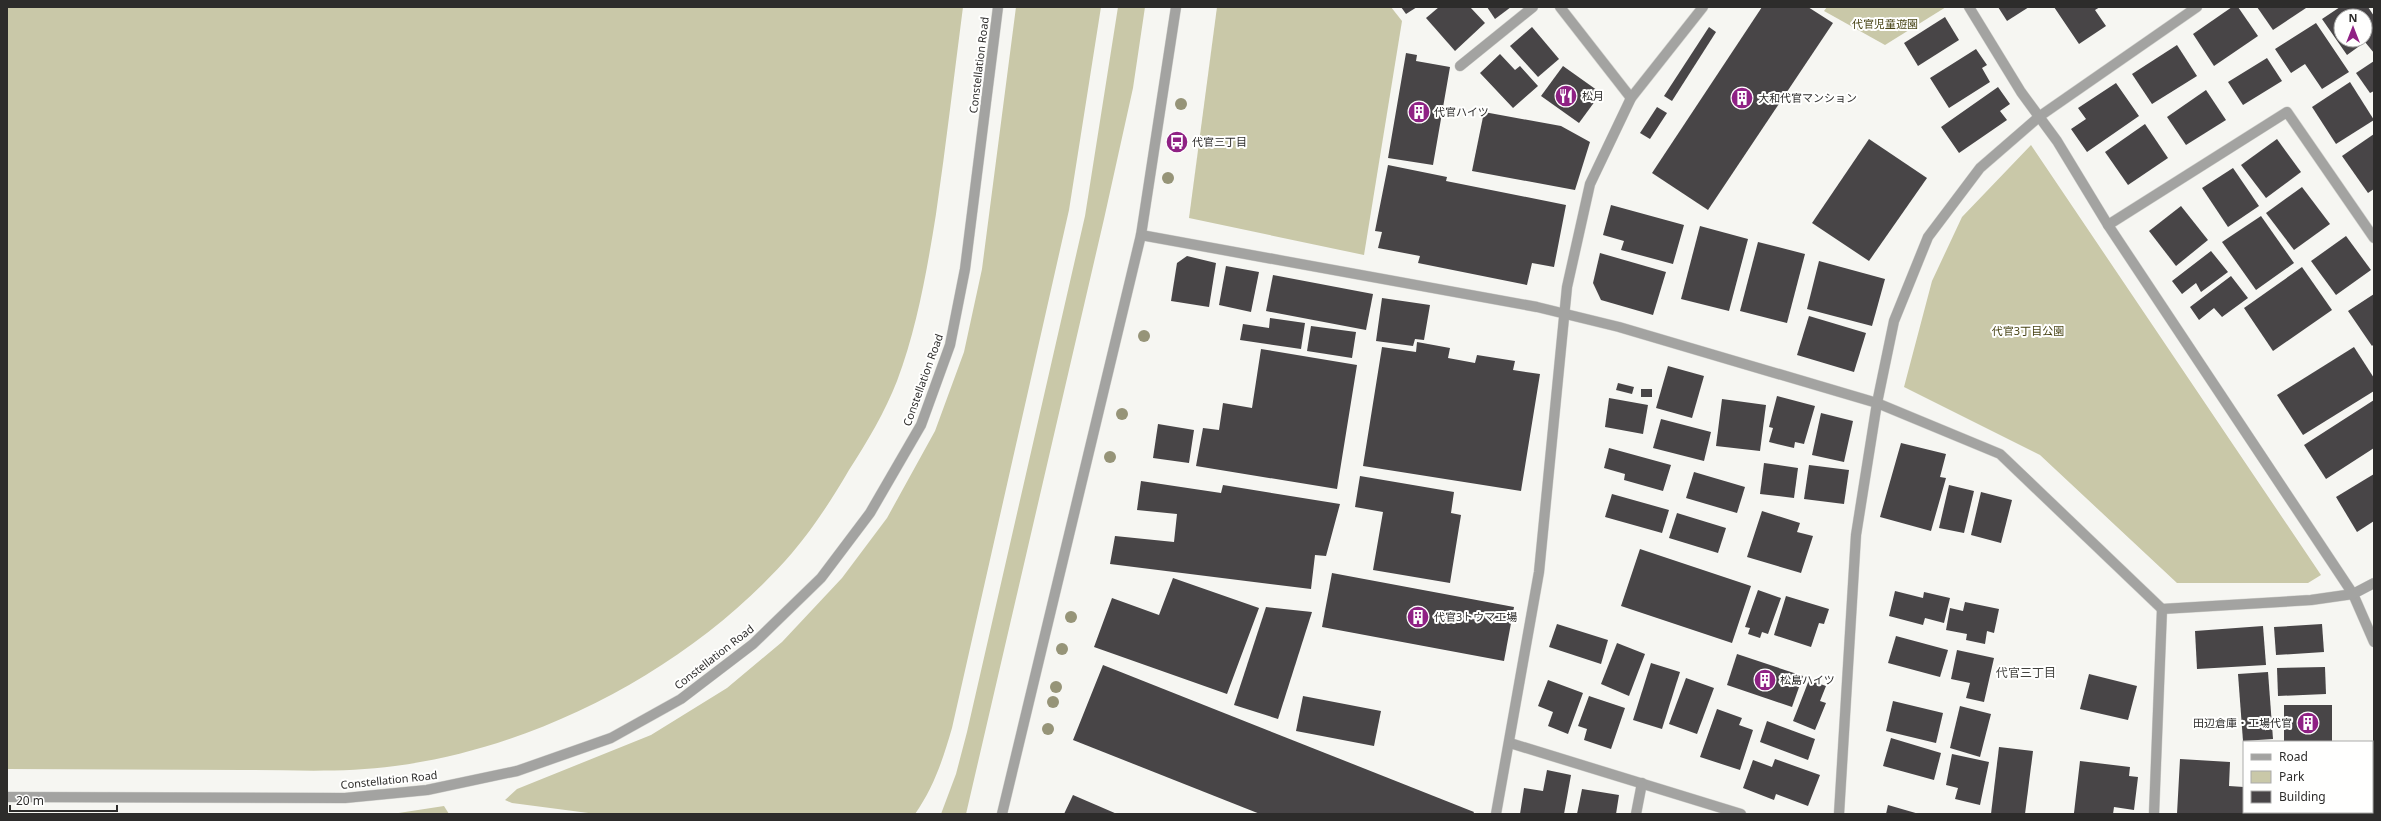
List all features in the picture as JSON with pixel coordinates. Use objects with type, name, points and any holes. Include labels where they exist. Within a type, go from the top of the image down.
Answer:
[{"type":"street","name":"Constellation Road","points":[[7,797],[345,798],[427,790],[517,771],[611,738],[681,699],[753,644],[821,578],[870,513],[921,425],[950,345],[965,269],[998,7]]},
{"type":"street","points":[[1002,814],[1141,235],[1176,7]]},
{"type":"street","points":[[1460,66],[1533,7]]},
{"type":"street","points":[[1560,7],[1631,98]]},
{"type":"street","points":[[1496,814],[1540,572],[1567,287],[1590,184],[1631,98],[1703,7]]},
{"type":"street","points":[[1969,7],[2021,92],[2040,116],[2108,225],[2353,594],[2374,642]]},
{"type":"street","points":[[1839,814],[1856,535],[1877,403],[1894,321],[1928,237],[1980,168],[2040,116],[2197,7]]},
{"type":"street","points":[[2108,225],[2287,112],[2374,238]]},
{"type":"street","points":[[1141,235],[1537,307],[1619,327],[1877,403],[2000,454],[2162,609],[2311,600],[2353,594],[2374,583]]},
{"type":"street","points":[[2154,814],[2162,609]]},
{"type":"street","points":[[1510,743],[1741,814]]},
{"type":"street","points":[[1636,814],[1642,784]]},
{"type":"green space","points":[[7,7],[963,7],[940,188],[929,256],[916,320],[904,361],[892,393],[869,438],[815,523],[792,553],[753,594],[710,631],[662,665],[612,694],[559,720],[505,740],[450,756],[395,766],[357,770],[7,769]]},
{"type":"green space","points":[[1016,7],[1101,7],[1069,210],[952,728],[933,783],[922,804],[915,814],[596,814],[512,803],[505,800],[517,789],[651,735],[727,688],[782,642],[842,578],[887,518],[935,431],[964,352],[982,269]]},
{"type":"green space","points":[[1118,7],[1145,7],[1133,88],[966,814],[941,814],[956,774],[967,732],[1085,216]]},
{"type":"green space","points":[[1217,7],[1391,7],[1402,21],[1364,255],[1189,218]]},
{"type":"green space","name":"代官児童遊園","points":[[1827,7],[1946,7],[1885,45],[1824,11]]},
{"type":"green space","name":"代官3丁目公園","points":[[2031,145],[2321,575],[2308,583],[2177,583],[2040,455],[1904,387],[1932,281],[1962,217]]},
{"type":"green space","points":[[444,806],[449,814],[392,814]]},
{"type":"building","points":[[1401,7],[1417,7],[1406,14]]},
{"type":"building","points":[[1439,7],[1470,7],[1485,23],[1455,51],[1426,18]]},
{"type":"building","points":[[1487,7],[1511,7],[1495,19]]},
{"type":"building","name":"大和代官マンション","points":[[1762,7],[1808,7],[1833,23],[1708,210],[1652,173]]},
{"type":"building","points":[[1998,7],[2029,7],[2007,21]]},
{"type":"building","points":[[2054,7],[2100,7],[2095,10],[2106,26],[2079,44]]},
{"type":"building","points":[[2232,7],[2238,7],[2258,36],[2214,66],[2193,34]]},
{"type":"building","points":[[2257,7],[2305,7],[2306,8],[2273,30]]},
{"type":"building","points":[[2340,7],[2369,8],[2338,8]]},
{"type":"building","points":[[2333,12],[2333,35],[2322,19]]},
{"type":"building","points":[[2373,14],[2374,16],[2374,53],[2370,48],[2373,48]]},
{"type":"building","points":[[1945,17],[1959,40],[1918,66],[1904,43]]},
{"type":"building","points":[[2316,23],[2349,72],[2322,89],[2305,64],[2291,73],[2275,49]]},
{"type":"building","points":[[1532,27],[1559,59],[1538,77],[1510,46]]},
{"type":"building","points":[[1709,27],[1716,32],[1672,101],[1664,96]]},
{"type":"building","points":[[2177,45],[2197,76],[2152,104],[2132,74]]},
{"type":"building","points":[[2342,48],[2357,48],[2347,55]]},
{"type":"building","points":[[1976,49],[1987,65],[1982,68],[1990,82],[1949,108],[1930,78]]},
{"type":"building","name":"代官ハイツ","points":[[1406,53],[1417,55],[1416,61],[1450,67],[1433,165],[1388,158]]},
{"type":"building","points":[[1500,54],[1515,70],[1520,66],[1538,86],[1513,108],[1480,73]]},
{"type":"building","points":[[2267,58],[2282,81],[2243,105],[2228,82]]},
{"type":"building","points":[[2374,61],[2374,91],[2370,93],[2356,73]]},
{"type":"building","points":[[1563,66],[1601,93],[1579,123],[1541,96]]},
{"type":"building","points":[[2350,82],[2374,120],[2336,144],[2312,107]]},
{"type":"building","points":[[2116,83],[2139,116],[2087,152],[2071,129],[2086,119],[2078,108]]},
{"type":"building","points":[[1998,87],[2010,104],[2000,111],[2007,120],[1959,153],[1941,127]]},
{"type":"building","points":[[2206,90],[2226,120],[2186,145],[2167,117]]},
{"type":"building","points":[[1657,107],[1667,113],[1650,139],[1640,133]]},
{"type":"building","points":[[1484,112],[1561,126],[1590,142],[1575,190],[1472,171]]},
{"type":"building","points":[[2145,124],[2168,158],[2128,185],[2105,152]]},
{"type":"building","points":[[2374,134],[2374,189],[2368,193],[2342,156]]},
{"type":"building","points":[[1869,139],[1927,178],[1869,261],[1812,223]]},
{"type":"building","points":[[2277,139],[2301,172],[2266,198],[2241,165]]},
{"type":"building","points":[[1388,165],[1447,177],[1446,181],[1566,205],[1554,267],[1532,263],[1527,285],[1418,263],[1420,256],[1378,248],[1382,232],[1375,231]]},
{"type":"building","points":[[2233,168],[2259,206],[2228,227],[2202,188]]},
{"type":"building","points":[[2302,187],[2330,224],[2294,250],[2266,213]]},
{"type":"building","points":[[1611,205],[1684,225],[1673,264],[1621,250],[1624,241],[1603,235]]},
{"type":"building","points":[[2181,206],[2208,240],[2176,266],[2149,231]]},
{"type":"building","points":[[2261,216],[2294,263],[2256,290],[2222,242]]},
{"type":"building","points":[[1700,226],[1748,239],[1729,311],[1681,299]]},
{"type":"building","points":[[2346,236],[2371,270],[2336,295],[2311,261]]},
{"type":"building","points":[[1758,242],[1805,254],[1787,323],[1740,311]]},
{"type":"building","points":[[2211,251],[2228,272],[2201,292],[2196,283],[2182,294],[2172,281]]},
{"type":"building","points":[[1600,253],[1666,272],[1653,315],[1601,300],[1593,283]]},
{"type":"building","points":[[1187,256],[1216,263],[1209,307],[1171,301],[1177,263]]},
{"type":"building","points":[[1819,261],[1885,279],[1872,326],[1807,309]]},
{"type":"building","points":[[1226,266],[1259,272],[1251,312],[1219,305]]},
{"type":"building","points":[[2302,267],[2332,310],[2273,351],[2244,308]]},
{"type":"building","points":[[1273,275],[1373,294],[1366,330],[1266,311]]},
{"type":"building","points":[[2231,276],[2248,298],[2222,317],[2214,308],[2199,320],[2190,307]]},
{"type":"building","points":[[2374,294],[2374,344],[2372,346],[2348,311]]},
{"type":"building","points":[[1382,298],[1430,305],[1424,340],[1415,339],[1413,346],[1376,341]]},
{"type":"building","points":[[1809,316],[1866,333],[1854,372],[1797,355]]},
{"type":"building","points":[[1270,318],[1305,323],[1301,349],[1240,340],[1243,324],[1269,328]]},
{"type":"building","points":[[1311,326],[1356,332],[1352,358],[1307,351]]},
{"type":"building","points":[[1417,342],[1450,348],[1448,358],[1475,363],[1477,355],[1515,361],[1513,370],[1540,374],[1521,491],[1363,466],[1382,347],[1416,352]]},
{"type":"building","points":[[2354,347],[2374,378],[2374,391],[2303,435],[2277,395]]},
{"type":"building","points":[[1261,349],[1357,365],[1337,489],[1196,466],[1203,428],[1219,430],[1223,403],[1252,408]]},
{"type":"building","points":[[1668,366],[1704,376],[1692,418],[1656,408]]},
{"type":"building","points":[[1618,383],[1634,387],[1632,394],[1616,390]]},
{"type":"building","points":[[1641,389],[1652,389],[1652,397],[1641,397]]},
{"type":"building","points":[[1777,396],[1815,406],[1804,444],[1795,442],[1794,448],[1769,442],[1773,428],[1769,427]]},
{"type":"building","points":[[1609,398],[1648,405],[1643,434],[1605,427]]},
{"type":"building","points":[[1722,399],[1766,405],[1760,451],[1716,446]]},
{"type":"building","points":[[2374,400],[2374,448],[2326,479],[2304,445]]},
{"type":"building","points":[[1821,413],[1853,421],[1844,462],[1812,455]]},
{"type":"building","points":[[1661,419],[1711,432],[1704,461],[1653,448]]},
{"type":"building","points":[[1158,424],[1194,430],[1189,463],[1153,458]]},
{"type":"building","points":[[1901,443],[1946,454],[1940,477],[1946,478],[1931,531],[1880,517]]},
{"type":"building","points":[[1609,448],[1671,465],[1663,491],[1624,480],[1625,474],[1604,468]]},
{"type":"building","points":[[1764,463],[1798,468],[1794,498],[1760,494]]},
{"type":"building","points":[[1809,465],[1849,470],[1844,504],[1804,499]]},
{"type":"building","points":[[1694,472],[1745,487],[1737,513],[1686,498]]},
{"type":"building","points":[[2374,474],[2374,521],[2357,532],[2336,497]]},
{"type":"building","points":[[1360,476],[1454,492],[1451,513],[1461,515],[1450,583],[1373,570],[1383,512],[1355,507]]},
{"type":"building","points":[[1141,481],[1221,493],[1223,485],[1340,504],[1326,556],[1315,555],[1311,589],[1110,564],[1115,536],[1174,542],[1177,514],[1137,510]]},
{"type":"building","points":[[1949,485],[1974,491],[1964,533],[1939,528]]},
{"type":"building","points":[[1981,492],[2012,500],[2001,543],[1971,535]]},
{"type":"building","points":[[1612,494],[1669,510],[1662,533],[1605,517]]},
{"type":"building","points":[[1762,511],[1800,523],[1797,532],[1813,536],[1801,573],[1747,557]]},
{"type":"building","points":[[1677,513],[1726,528],[1718,553],[1669,538]]},
{"type":"building","points":[[1640,549],[1751,586],[1732,643],[1621,606]]},
{"type":"building","name":"代官3トウマ工場","points":[[1332,573],[1514,607],[1504,661],[1322,627]]},
{"type":"building","points":[[1173,578],[1259,608],[1227,694],[1094,647],[1112,598],[1159,615]]},
{"type":"building","points":[[1758,590],[1781,598],[1768,634],[1762,632],[1760,638],[1748,634],[1750,628],[1745,627]]},
{"type":"building","points":[[1895,591],[1923,598],[1924,592],[1950,598],[1944,623],[1925,618],[1923,625],[1889,616]]},
{"type":"building","points":[[1786,596],[1829,609],[1824,624],[1819,623],[1811,647],[1774,635]]},
{"type":"building","points":[[1965,602],[1999,609],[1994,633],[1987,631],[1985,644],[1966,640],[1967,634],[1946,630],[1950,608],[1963,611]]},
{"type":"building","points":[[1266,607],[1312,612],[1278,719],[1234,705]]},
{"type":"building","points":[[1557,624],[1608,640],[1601,664],[1549,647]]},
{"type":"building","points":[[2322,624],[2324,652],[2276,655],[2274,627]]},
{"type":"building","points":[[2263,626],[2266,665],[2197,669],[2195,631]]},
{"type":"building","points":[[1896,636],[1948,650],[1940,677],[1888,663]]},
{"type":"building","points":[[1617,643],[1645,654],[1629,696],[1601,684]]},
{"type":"building","points":[[1957,650],[1994,658],[1984,702],[1966,698],[1970,683],[1951,679]]},
{"type":"building","name":"松島ハイツ","points":[[1737,654],[1803,676],[1792,707],[1727,685]]},
{"type":"building","points":[[1651,663],[1680,672],[1662,729],[1633,720]]},
{"type":"building","points":[[1103,665],[1474,812],[1473,814],[1260,814],[1073,740]]},
{"type":"building","name":"田辺倉庫・工場代官","points":[[2325,667],[2326,694],[2278,696],[2277,668]]},
{"type":"building","points":[[2268,672],[2273,739],[2243,741],[2238,674]]},
{"type":"building","points":[[2089,674],[2137,686],[2128,720],[2080,709]]},
{"type":"building","points":[[1686,678],[1714,688],[1697,734],[1669,724]]},
{"type":"building","points":[[1548,680],[1583,693],[1568,734],[1548,726],[1553,712],[1538,706]]},
{"type":"building","points":[[1809,680],[1826,686],[1820,701],[1826,703],[1815,730],[1793,721]]},
{"type":"building","points":[[1303,696],[1381,711],[1374,746],[1296,731]]},
{"type":"building","points":[[1589,696],[1625,708],[1611,749],[1584,740],[1587,729],[1578,726]]},
{"type":"building","points":[[1893,701],[1943,713],[1936,743],[1886,731]]},
{"type":"building","name":"田辺倉庫・工場代官","points":[[2284,705],[2332,705],[2332,741],[2284,741]]},
{"type":"building","points":[[1960,706],[1991,714],[1980,757],[1950,748]]},
{"type":"building","points":[[1717,709],[1742,718],[1739,725],[1753,730],[1740,770],[1700,757]]},
{"type":"building","points":[[1767,721],[1815,739],[1808,760],[1760,742]]},
{"type":"building","points":[[1891,738],[1941,753],[1934,780],[1883,766]]},
{"type":"building","points":[[1999,747],[2033,751],[2025,814],[1991,814]]},
{"type":"building","points":[[1952,754],[1989,762],[1980,805],[1955,799],[1958,788],[1946,785]]},
{"type":"building","points":[[1775,759],[1820,775],[1808,806],[1776,794],[1774,800],[1743,788],[1753,760],[1772,767]]},
{"type":"building","points":[[2180,759],[2230,762],[2229,786],[2243,787],[2243,813],[2275,813],[2275,814],[2177,814]]},
{"type":"building","points":[[2080,761],[2130,767],[2129,776],[2138,777],[2134,810],[2114,807],[2113,814],[2074,813]]},
{"type":"building","points":[[2374,764],[2374,814],[2311,814],[2373,813]]},
{"type":"building","points":[[1547,770],[1571,775],[1564,814],[1520,814],[1524,788],[1543,791]]},
{"type":"building","points":[[1582,789],[1619,795],[1616,814],[1577,814]]},
{"type":"building","points":[[1073,795],[1117,814],[1064,814]]},
{"type":"building","points":[[1888,805],[1919,814],[1886,814]]},
{"type":"place","name":"松月","points":[[1566,96]]},
{"type":"place","name":"大和代官マンション","points":[[1742,98]]},
{"type":"place","name":"代官ハイツ","points":[[1419,112]]},
{"type":"place","name":"代官三丁目","points":[[1177,142]]},
{"type":"place","name":"代官3トウマ工場","points":[[1418,617]]},
{"type":"place","name":"松島ハイツ","points":[[1765,680]]},
{"type":"place","name":"田辺倉庫・工場代官","points":[[2308,723]]},
{"type":"district","name":"代官三丁目","points":[[2026,673]]}]
